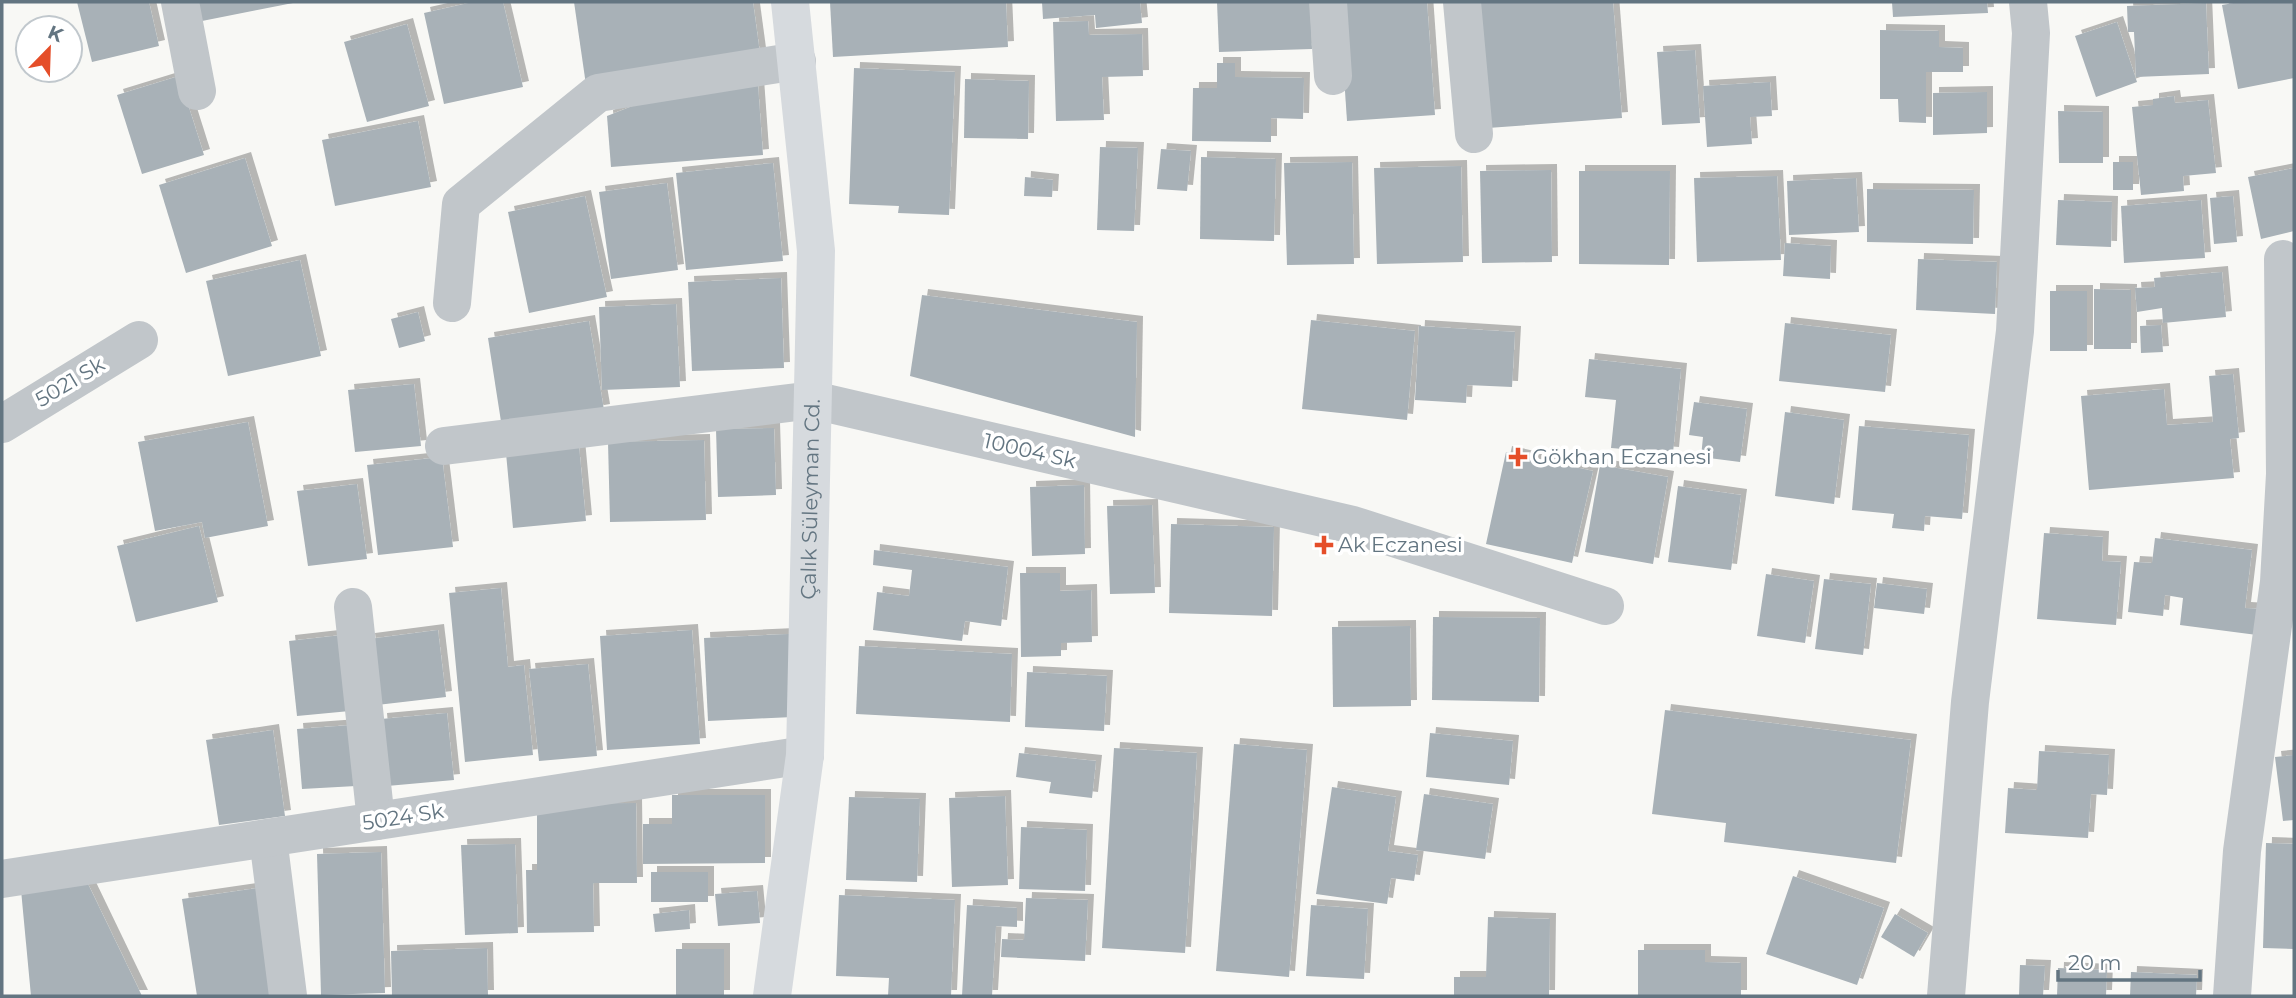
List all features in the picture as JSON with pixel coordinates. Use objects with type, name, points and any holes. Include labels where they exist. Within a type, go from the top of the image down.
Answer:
[{"type":"main road","name":"Çalık Süleyman Cd.","points":[[772,996],[805,755],[816,251],[790,2]]},
{"type":"street","points":[[180,2],[197,91]]},
{"type":"street","points":[[1328,2],[1333,76]]},
{"type":"street","points":[[1462,2],[1474,134]]},
{"type":"street","points":[[1946,996],[1970,702],[2015,331],[2031,33],[2028,2]]},
{"type":"street","points":[[452,303],[461,204],[598,93],[796,61]]},
{"type":"street","points":[[2232,996],[2242,851],[2279,582],[2285,474],[2283,259]]},
{"type":"street","name":"5021 Sk","points":[[2,424],[139,340]]},
{"type":"street","name":"10004 Sk","points":[[444,446],[813,400],[1353,525],[1605,606]]},
{"type":"street","points":[[353,607],[376,821]]},
{"type":"street","name":"5024 Sk","points":[[2,879],[805,755]]},
{"type":"street","points":[[268,838],[288,996]]},
{"type":"building","points":[[77,2],[149,2],[159,46],[92,62],[84,30],[84,14],[80,14]]},
{"type":"building","points":[[198,2],[293,2],[293,3],[202,21]]},
{"type":"building","points":[[473,2],[503,2],[523,87],[444,104],[424,13]]},
{"type":"building","points":[[574,2],[753,2],[761,61],[586,85]]},
{"type":"building","points":[[830,2],[1006,2],[1008,47],[833,57]]},
{"type":"building","points":[[1042,2],[1140,2],[1142,23],[1096,28],[1095,15],[1043,19]]},
{"type":"building","points":[[1217,2],[1310,2],[1312,49],[1219,52]]},
{"type":"building","points":[[1339,2],[1427,2],[1435,115],[1347,121]]},
{"type":"building","points":[[1478,2],[1613,2],[1622,118],[1488,128]]},
{"type":"building","points":[[1892,2],[1987,2],[1988,13],[1893,17]]},
{"type":"building","points":[[2239,2],[2294,2],[2294,78],[2238,89],[2222,5]]},
{"type":"building","points":[[2206,3],[2209,74],[2136,77],[2134,32],[2128,32],[2127,6]]},
{"type":"building","points":[[1088,21],[1089,35],[1142,34],[1143,76],[1102,77],[1104,120],[1056,121],[1053,22]]},
{"type":"building","points":[[2117,22],[2137,82],[2096,97],[2075,36]]},
{"type":"building","points":[[407,24],[429,106],[367,122],[344,42]]},
{"type":"building","points":[[1880,30],[1939,31],[1939,47],[1963,48],[1963,72],[1926,72],[1926,123],[1899,122],[1898,99],[1880,99]]},
{"type":"building","points":[[1695,50],[1700,123],[1662,125],[1657,52]]},
{"type":"building","points":[[1217,63],[1235,63],[1235,77],[1304,78],[1303,119],[1271,118],[1271,142],[1192,141],[1193,88],[1217,88]]},
{"type":"building","points":[[854,68],[955,72],[949,215],[898,213],[899,206],[849,204]]},
{"type":"building","points":[[179,76],[204,155],[142,174],[117,95]]},
{"type":"building","points":[[965,79],[1029,81],[1028,139],[964,138]]},
{"type":"building","points":[[1770,82],[1772,116],[1750,117],[1752,144],[1707,147],[1703,86]]},
{"type":"building","points":[[758,85],[763,155],[611,167],[607,116],[666,93]]},
{"type":"building","points":[[1987,92],[1987,133],[1933,135],[1933,93]]},
{"type":"building","points":[[2174,96],[2175,103],[2208,100],[2216,173],[2183,176],[2184,191],[2141,195],[2132,107],[2153,105],[2153,99]]},
{"type":"building","points":[[2058,111],[2103,112],[2103,163],[2059,163]]},
{"type":"building","points":[[418,121],[431,187],[335,206],[322,140]]},
{"type":"building","points":[[1100,147],[1138,148],[1134,231],[1097,230]]},
{"type":"building","points":[[1161,149],[1191,151],[1187,191],[1157,189]]},
{"type":"building","points":[[1201,157],[1276,159],[1274,241],[1200,239]]},
{"type":"building","points":[[245,158],[272,246],[186,273],[159,185]]},
{"type":"building","points":[[1352,162],[1354,264],[1287,265],[1284,163]]},
{"type":"building","points":[[2113,162],[2133,162],[2133,190],[2113,190]]},
{"type":"building","points":[[773,163],[783,261],[686,270],[676,173]]},
{"type":"building","points":[[1461,166],[1463,262],[1377,264],[1374,168]]},
{"type":"building","points":[[2294,168],[2294,231],[2261,239],[2248,177]]},
{"type":"building","points":[[1551,170],[1552,262],[1482,263],[1480,171]]},
{"type":"building","points":[[1579,171],[1670,171],[1669,265],[1579,264]]},
{"type":"building","points":[[1777,176],[1781,260],[1697,262],[1694,178]]},
{"type":"building","points":[[1025,177],[1053,180],[1052,197],[1024,196]]},
{"type":"building","points":[[1856,178],[1859,232],[1789,235],[1787,181]]},
{"type":"building","points":[[667,183],[678,270],[611,279],[599,192]]},
{"type":"building","points":[[1867,189],[1974,190],[1973,244],[1867,242]]},
{"type":"building","points":[[585,196],[607,297],[529,313],[508,212]]},
{"type":"building","points":[[2233,196],[2237,242],[2214,244],[2210,198]]},
{"type":"building","points":[[2058,200],[2112,202],[2111,247],[2056,245]]},
{"type":"building","points":[[2201,200],[2205,258],[2124,263],[2121,206]]},
{"type":"building","points":[[1785,243],[1831,246],[1830,279],[1783,276]]},
{"type":"building","points":[[1918,259],[1997,262],[1995,314],[1916,310]]},
{"type":"building","points":[[300,260],[321,356],[228,376],[206,281]]},
{"type":"building","points":[[2222,272],[2226,317],[2163,323],[2162,308],[2137,312],[2135,288],[2155,287],[2154,278]]},
{"type":"building","points":[[781,278],[784,368],[692,371],[688,282]]},
{"type":"building","points":[[2094,289],[2131,290],[2131,349],[2094,349]]},
{"type":"building","points":[[2050,291],[2087,291],[2087,351],[2050,351]]},
{"type":"building","points":[[922,295],[1137,322],[1135,437],[910,376]]},
{"type":"building","points":[[676,304],[680,387],[602,390],[599,307]]},
{"type":"building","points":[[418,312],[425,341],[399,348],[391,319]]},
{"type":"building","points":[[1311,320],[1415,331],[1407,420],[1302,409]]},
{"type":"building","points":[[589,321],[604,410],[502,428],[488,338]]},
{"type":"building","points":[[1785,323],[1891,335],[1885,392],[1779,381]]},
{"type":"building","points":[[2161,325],[2163,352],[2141,353],[2140,326]]},
{"type":"building","points":[[1419,326],[1515,332],[1512,387],[1467,385],[1466,403],[1415,400]]},
{"type":"building","points":[[1589,359],[1681,369],[1673,453],[1611,448],[1616,400],[1585,397]]},
{"type":"building","points":[[2233,374],[2239,438],[2230,439],[2234,478],[2089,490],[2081,396],[2164,389],[2167,425],[2213,422],[2209,376]]},
{"type":"building","points":[[414,384],[421,446],[355,452],[348,390]]},
{"type":"building","points":[[1694,402],[1747,409],[1740,462],[1701,457],[1703,437],[1689,435]]},
{"type":"building","points":[[1785,412],[1844,420],[1834,504],[1775,496]]},
{"type":"building","points":[[248,422],[268,526],[205,538],[202,522],[155,531],[138,442]]},
{"type":"building","points":[[1859,426],[1969,435],[1962,519],[1925,516],[1924,531],[1892,528],[1894,514],[1852,510]]},
{"type":"building","points":[[774,428],[776,495],[718,497],[716,429]]},
{"type":"building","points":[[704,440],[706,520],[610,522],[608,442]]},
{"type":"building","points":[[579,446],[586,521],[513,528],[506,453]]},
{"type":"building","points":[[1506,452],[1593,471],[1572,563],[1486,544]]},
{"type":"building","points":[[442,457],[453,547],[378,555],[367,465]]},
{"type":"building","points":[[1600,465],[1668,477],[1653,564],[1585,552]]},
{"type":"building","points":[[357,484],[367,559],[308,566],[297,491]]},
{"type":"building","points":[[1084,485],[1085,554],[1032,556],[1030,487]]},
{"type":"building","points":[[1678,486],[1741,495],[1731,570],[1668,562]]},
{"type":"building","points":[[1152,505],[1155,593],[1110,594],[1107,506]]},
{"type":"building","points":[[1171,524],[1274,527],[1272,616],[1169,613]]},
{"type":"building","points":[[199,526],[218,602],[136,622],[117,546]]},
{"type":"building","points":[[2044,533],[2103,537],[2102,561],[2121,562],[2116,625],[2037,619]]},
{"type":"building","points":[[2155,538],[2252,550],[2245,608],[2261,609],[2257,635],[2180,625],[2183,598],[2165,595],[2163,616],[2128,612],[2134,562],[2152,563]]},
{"type":"building","points":[[874,550],[1008,567],[1001,626],[965,621],[962,641],[873,630],[877,592],[909,596],[912,570],[873,565]]},
{"type":"building","points":[[1020,573],[1060,573],[1060,591],[1091,590],[1092,642],[1061,643],[1061,656],[1021,657]]},
{"type":"building","points":[[1766,574],[1814,581],[1805,643],[1757,636]]},
{"type":"building","points":[[1824,579],[1871,584],[1863,655],[1815,649]]},
{"type":"building","points":[[1877,583],[1927,589],[1924,614],[1874,608]]},
{"type":"building","points":[[501,588],[508,667],[524,665],[533,755],[465,762],[449,593]]},
{"type":"building","points":[[1433,617],[1540,618],[1539,702],[1432,700]]},
{"type":"building","points":[[1410,626],[1411,706],[1333,707],[1332,627]]},
{"type":"building","points":[[438,630],[446,697],[377,705],[369,639]]},
{"type":"building","points":[[692,630],[700,744],[607,750],[600,636]]},
{"type":"building","points":[[789,634],[793,717],[708,721],[704,638]]},
{"type":"building","points":[[342,635],[350,711],[297,716],[289,641]]},
{"type":"building","points":[[859,646],[1012,654],[1010,722],[856,714]]},
{"type":"building","points":[[588,664],[597,756],[539,761],[529,669]]},
{"type":"building","points":[[1027,672],[1107,676],[1104,731],[1025,727]]},
{"type":"building","points":[[1665,710],[1911,740],[1896,863],[1724,842],[1726,823],[1652,814]]},
{"type":"building","points":[[447,713],[454,780],[387,786],[381,719]]},
{"type":"building","points":[[352,725],[356,786],[302,789],[297,729]]},
{"type":"building","points":[[273,730],[285,816],[219,825],[206,740]]},
{"type":"building","points":[[1430,733],[1513,741],[1509,785],[1426,777]]},
{"type":"building","points":[[1234,744],[1307,750],[1289,977],[1216,971]]},
{"type":"building","points":[[1114,748],[1197,753],[1185,953],[1102,948]]},
{"type":"building","points":[[2039,751],[2109,755],[2107,795],[2091,794],[2088,838],[2005,833],[2008,788],[2037,790]]},
{"type":"building","points":[[1019,753],[1096,761],[1092,798],[1049,793],[1051,782],[1016,777]]},
{"type":"building","points":[[2294,755],[2294,820],[2283,821],[2275,757]]},
{"type":"building","points":[[1332,787],[1396,797],[1388,851],[1418,855],[1414,881],[1391,878],[1387,904],[1316,894]]},
{"type":"building","points":[[1424,794],[1493,804],[1485,859],[1416,850]]},
{"type":"building","points":[[672,795],[765,795],[765,863],[643,864],[643,824],[672,824]]},
{"type":"building","points":[[1005,796],[1008,885],[952,887],[949,798]]},
{"type":"building","points":[[849,797],[920,799],[917,882],[846,880]]},
{"type":"building","points":[[636,803],[637,883],[593,883],[594,932],[527,933],[526,870],[537,870],[537,804]]},
{"type":"building","points":[[1021,827],[1087,830],[1085,891],[1019,889]]},
{"type":"building","points":[[2266,843],[2294,844],[2294,949],[2263,948]]},
{"type":"building","points":[[515,844],[518,933],[465,935],[461,845]]},
{"type":"building","points":[[381,852],[385,993],[321,995],[317,854]]},
{"type":"building","points":[[651,872],[708,872],[708,902],[651,902]]},
{"type":"building","points":[[1793,876],[1884,908],[1857,985],[1766,954]]},
{"type":"building","points":[[88,884],[142,996],[31,996],[21,890]]},
{"type":"building","points":[[258,888],[274,996],[197,996],[182,899]]},
{"type":"building","points":[[757,891],[760,923],[718,926],[715,894]]},
{"type":"building","points":[[839,895],[955,900],[951,996],[888,996],[889,978],[836,976]]},
{"type":"building","points":[[1026,898],[1088,900],[1085,961],[1001,957],[1002,939],[1024,940]]},
{"type":"building","points":[[967,905],[1017,908],[1017,927],[996,926],[992,996],[962,996]]},
{"type":"building","points":[[1311,905],[1368,909],[1364,979],[1306,976]]},
{"type":"building","points":[[689,910],[690,929],[655,932],[653,914]]},
{"type":"building","points":[[1895,914],[1928,933],[1914,957],[1881,937]]},
{"type":"building","points":[[1488,917],[1550,919],[1549,996],[1454,996],[1454,977],[1486,977]]},
{"type":"building","points":[[487,948],[488,996],[392,996],[391,951]]},
{"type":"building","points":[[676,949],[724,949],[724,996],[676,996]]},
{"type":"building","points":[[1638,950],[1705,950],[1705,962],[1741,963],[1741,996],[1638,996]]},
{"type":"building","points":[[2020,965],[2045,966],[2043,996],[2019,996]]},
{"type":"building","points":[[2058,968],[2107,970],[2106,996],[2057,996]]},
{"type":"building","points":[[2131,972],[2197,975],[2196,996],[2130,996]]},
{"type":"place","name":"Gökhan Eczanesi","points":[[1518,457]]},
{"type":"place","name":"Ak Eczanesi","points":[[1324,545]]}]
